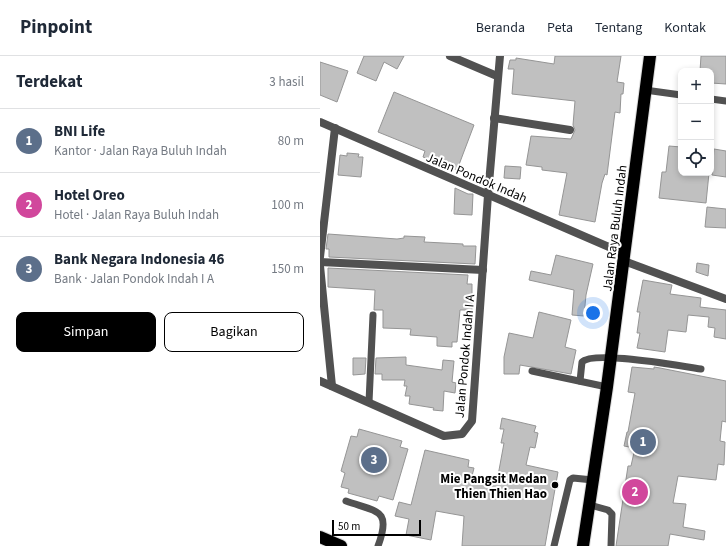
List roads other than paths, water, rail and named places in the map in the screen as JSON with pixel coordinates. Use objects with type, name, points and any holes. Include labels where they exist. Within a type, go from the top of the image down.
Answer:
[{"type":"highway","name":"Jalan Raya Buluh Indah","points":[[583,546],[625,257],[650,56]]},
{"type":"highway","points":[[320,537],[341,546]]},
{"type":"street","points":[[450,56],[497,76]]},
{"type":"street","name":"Jalan Pondok Indah I A","points":[[320,381],[444,436],[462,434],[472,421],[497,76],[500,56]]},
{"type":"street","points":[[494,118],[570,130]]},
{"type":"street","name":"Jalan Pondok Indah","points":[[320,122],[488,195],[625,257],[726,299]]},
{"type":"street","points":[[320,257],[320,244],[334,128]]},
{"type":"street","points":[[320,262],[483,270]]},
{"type":"street","points":[[320,266],[332,386]]},
{"type":"lane","points":[[645,90],[678,95]]},
{"type":"lane","points":[[714,99],[726,101]]},
{"type":"lane","points":[[369,402],[374,315]]},
{"type":"lane","points":[[580,381],[582,362],[585,359],[611,357],[701,369]]},
{"type":"lane","points":[[532,371],[607,387]]},
{"type":"lane","points":[[554,546],[570,480],[573,478],[593,480]]},
{"type":"lane","points":[[346,501],[378,512],[384,519],[385,526],[378,546]]},
{"type":"lane","points":[[590,505],[608,510],[612,514],[611,546]]},
{"type":"place","name":"BNI Life","points":[[643,442]]},
{"type":"place","name":"Bank Negara Indonesia 46","points":[[374,460]]},
{"type":"place","name":"Mie Pangsit Medan Thien Thien Hao","points":[[555,485]]},
{"type":"place","name":"Hotel Oreo","points":[[635,492]]}]
